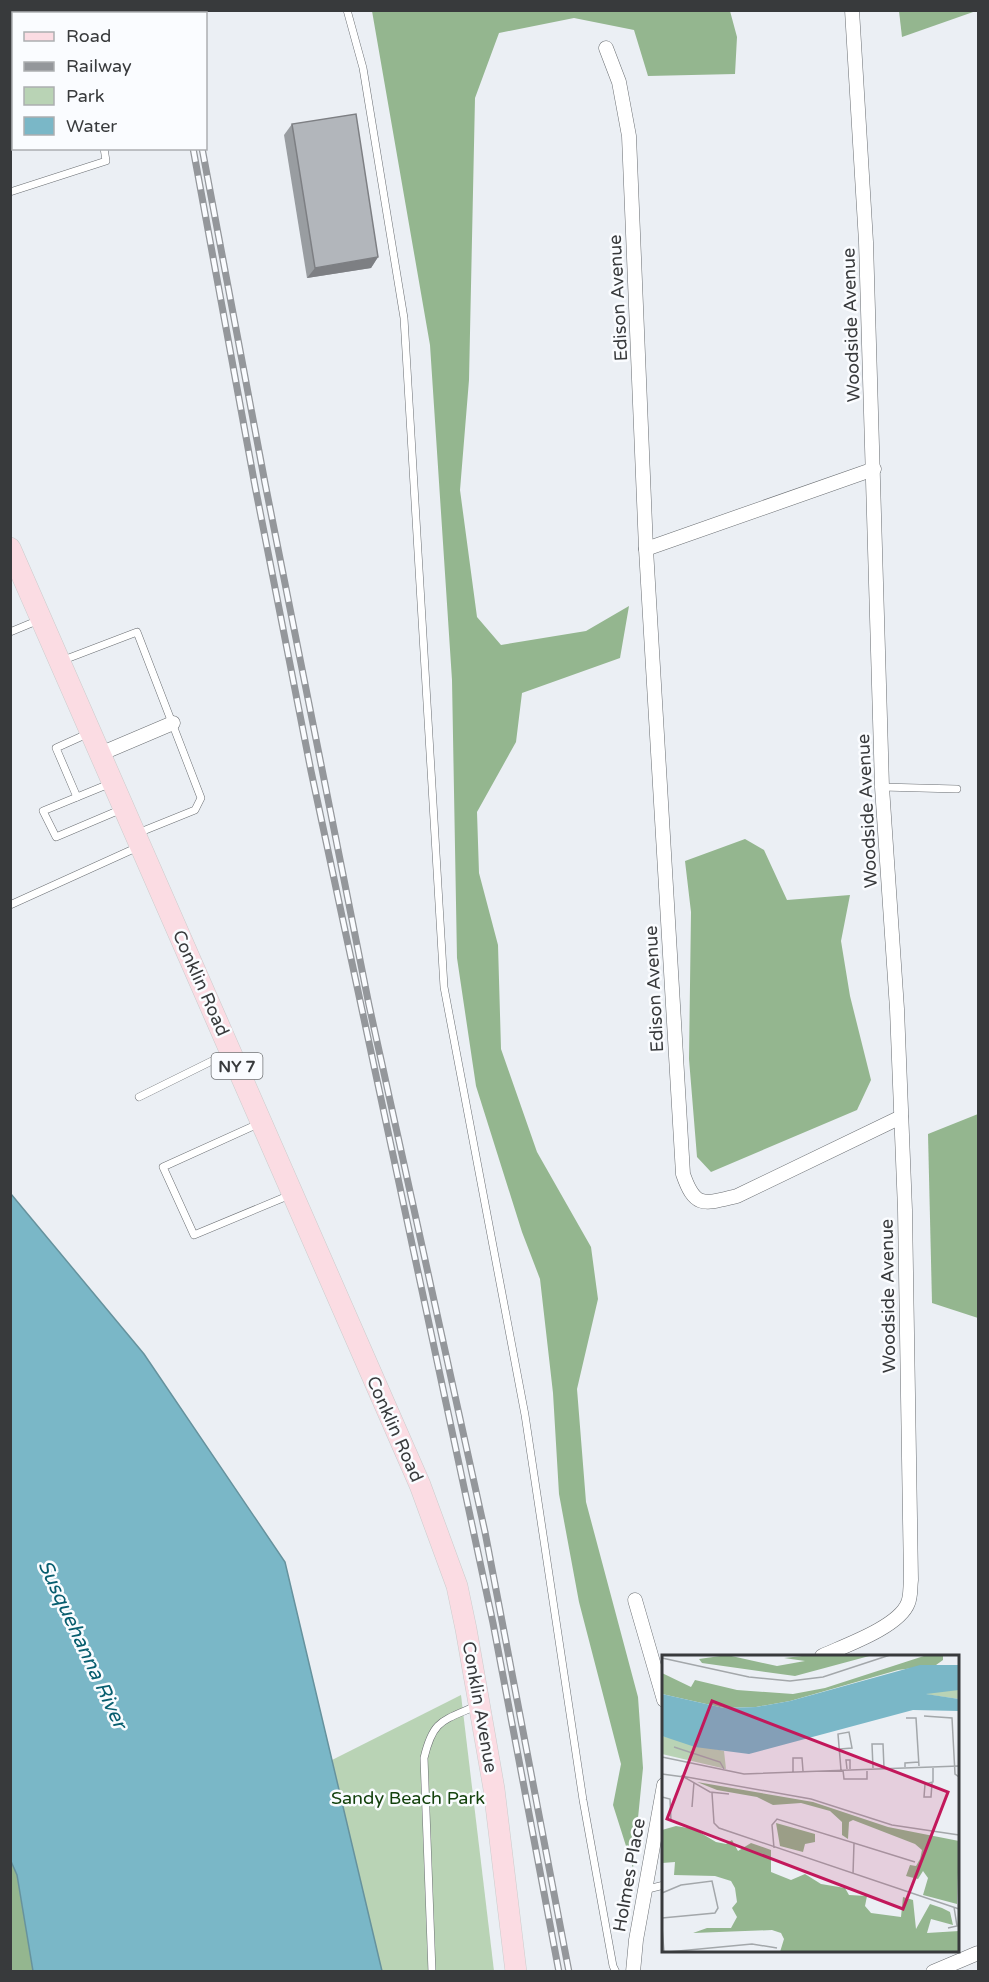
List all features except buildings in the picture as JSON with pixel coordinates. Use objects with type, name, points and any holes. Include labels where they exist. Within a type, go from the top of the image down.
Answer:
[{"type":"main road","name":"Conklin Road","points":[[10,548],[420,1485],[456,1586]]},
{"type":"main road","name":"Conklin Avenue","points":[[456,1586],[481,1704],[516,1971]]},
{"type":"street","name":"Woodside Avenue","points":[[824,1655],[888,1624],[908,1603],[911,1580],[901,1117],[882,787],[866,242],[852,10]]},
{"type":"street","name":"Edison Avenue","points":[[606,48],[619,82],[628,136],[646,549],[683,1174],[690,1195],[698,1200],[712,1202],[737,1196],[901,1117]]},
{"type":"street","points":[[646,549],[874,469]]},
{"type":"street","points":[[100,754],[173,723]]},
{"type":"street","points":[[635,1600],[662,1696]]},
{"type":"street","name":"Holmes Place","points":[[633,1971],[644,1890],[662,1791]]},
{"type":"street","points":[[933,1971],[978,1953]]},
{"type":"lane","points":[[347,10],[363,68],[404,318],[444,987],[525,1414],[583,1800],[613,1966],[616,1971]]},
{"type":"lane","points":[[10,192],[106,161],[104,150]]},
{"type":"lane","points":[[10,632],[41,619]]},
{"type":"lane","points":[[10,905],[195,810],[201,798],[137,632],[60,662]]},
{"type":"lane","points":[[77,797],[56,748],[91,732]]},
{"type":"lane","points":[[113,782],[43,812],[56,837],[124,808]]},
{"type":"lane","points":[[882,787],[957,789]]},
{"type":"lane","points":[[139,1097],[231,1051]]},
{"type":"lane","points":[[261,1122],[163,1167],[194,1235],[293,1194]]},
{"type":"lane","points":[[432,1971],[424,1758],[430,1735],[441,1722],[481,1704]]},
{"type":"lane","points":[[644,1890],[662,1885]]},
{"type":"green space","points":[[899,10],[976,11],[902,37]]},
{"type":"green space","points":[[372,11],[730,11],[737,37],[735,74],[648,76],[634,30],[574,18],[499,33],[475,98],[469,380],[460,490],[477,617],[501,645],[586,631],[629,606],[620,658],[522,693],[516,742],[477,812],[479,873],[498,945],[501,1049],[537,1152],[591,1247],[598,1299],[577,1389],[586,1502],[638,1697],[643,1768],[633,1868],[613,1805],[621,1764],[579,1602],[559,1494],[553,1393],[540,1279],[522,1232],[476,1086],[457,958],[452,680],[430,345]]},
{"type":"green space","points":[[745,839],[764,850],[787,900],[850,895],[841,941],[850,996],[871,1080],[857,1110],[711,1172],[697,1157],[689,1059],[691,912],[685,861]]},
{"type":"green space","points":[[978,1114],[978,1318],[932,1303],[928,1134]]},
{"type":"green space","name":"Sandy Beach Park","points":[[461,1695],[494,1971],[382,1971],[332,1760]]},
{"type":"green space","points":[[10,1859],[17,1875],[33,1971],[11,1971]]},
{"type":"water","name":"Susquehanna River","points":[[11,1194],[144,1354],[285,1562],[382,1971],[33,1971],[17,1875],[10,1859]]},
{"type":"railway","points":[[193,150],[255,486],[311,771],[493,1623],[559,1972]]},
{"type":"railway","points":[[202,150],[265,483],[369,1005],[485,1532],[569,1972]]}]
